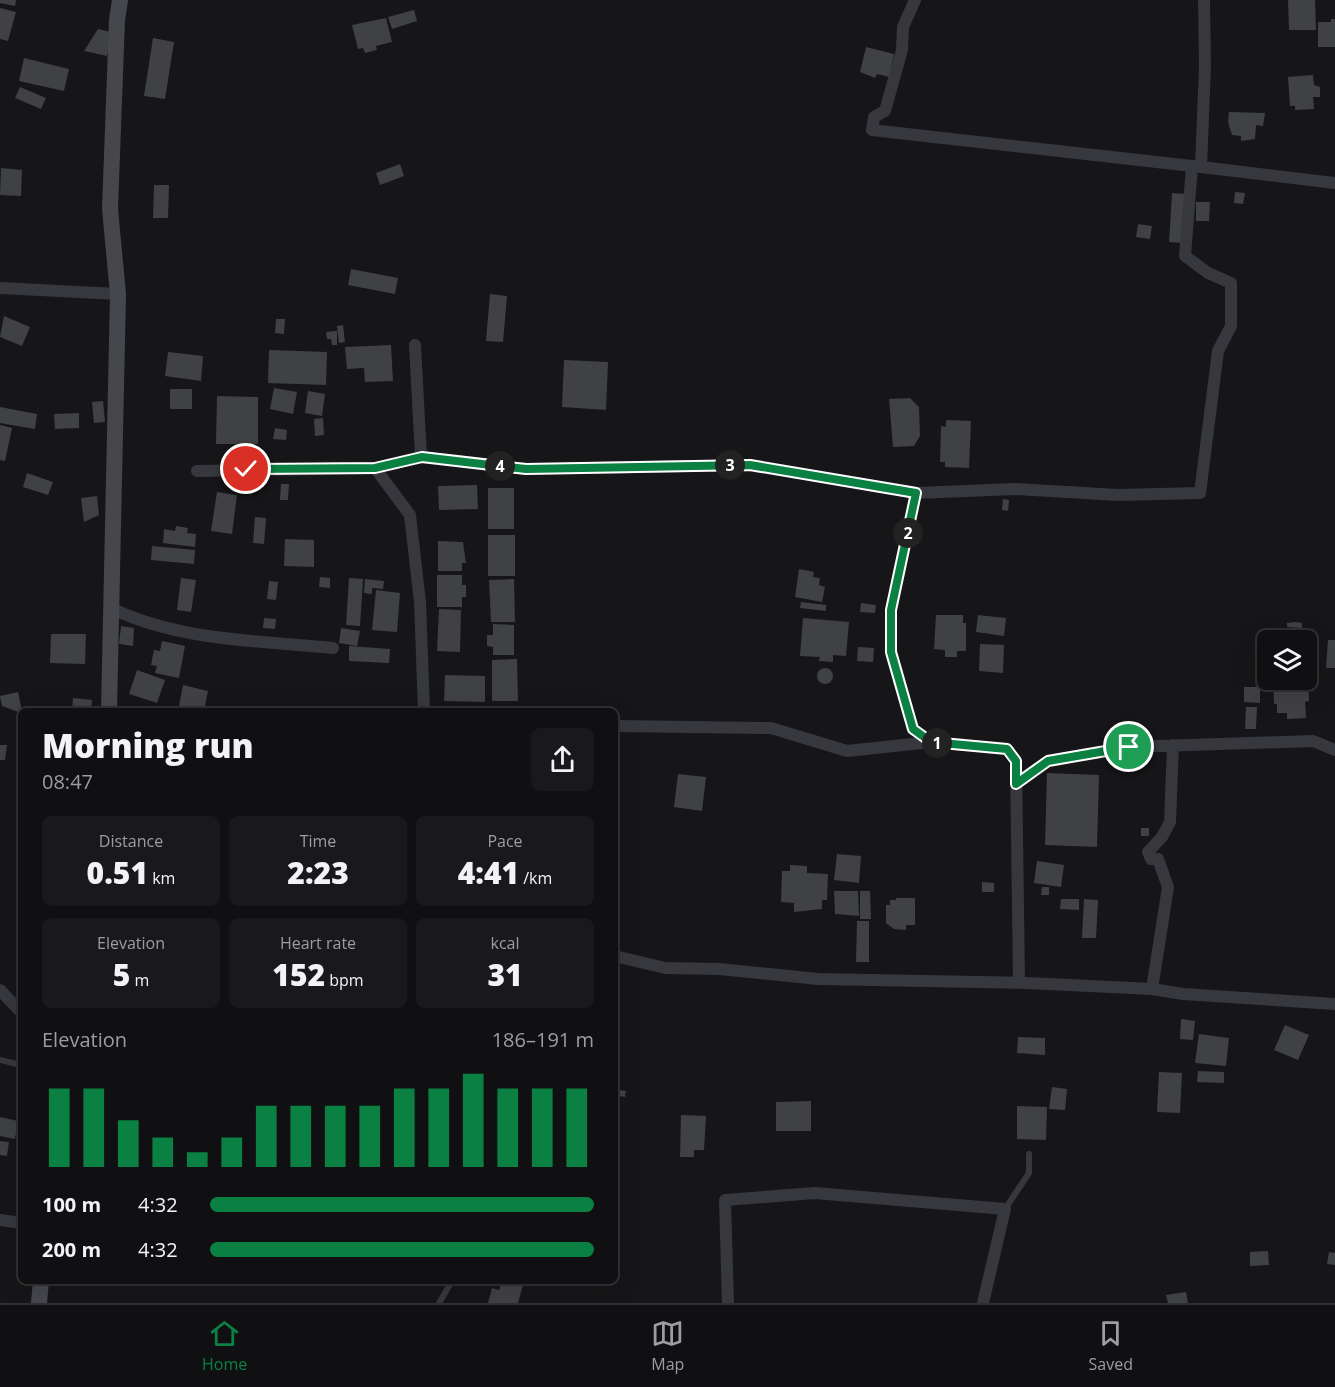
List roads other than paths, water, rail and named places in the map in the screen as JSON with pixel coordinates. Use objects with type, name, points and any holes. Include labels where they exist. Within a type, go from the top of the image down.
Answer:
[{"type":"street","points":[[109,708],[118,294],[110,209],[117,20],[120,0]]},
{"type":"street","points":[[915,0],[903,27],[902,50],[885,111],[874,117],[872,130],[1335,183]]},
{"type":"street","points":[[197,471],[375,468],[422,457],[526,469],[750,465],[916,493],[1015,489],[1118,495],[1200,493],[1218,351],[1231,326],[1231,283],[1208,273],[1185,256],[1205,66],[1204,0]]},
{"type":"street","points":[[0,288],[118,294]]},
{"type":"street","points":[[415,345],[422,457]]},
{"type":"street","points":[[375,468],[410,516],[420,602],[424,708]]},
{"type":"street","points":[[916,493],[891,610],[891,652],[913,729],[931,742]]},
{"type":"street","points":[[113,609],[140,622],[218,636],[333,648]]},
{"type":"street","points":[[618,726],[771,728],[847,751],[931,742],[1007,749],[1016,761],[1019,982]]},
{"type":"street","points":[[1016,784],[1048,761],[1129,747],[1312,741],[1335,750]]},
{"type":"street","points":[[1152,989],[1168,887],[1158,859],[1151,859],[1148,852],[1162,837],[1170,822],[1173,745]]},
{"type":"street","points":[[618,957],[665,968],[719,969],[818,979],[1019,982],[1152,989],[1183,994],[1335,1004]]},
{"type":"street","points":[[0,990],[18,1009]]},
{"type":"street","points":[[728,1303],[725,1200],[815,1193],[1005,1209],[983,1303]]},
{"type":"street","points":[[0,1220],[18,1223]]},
{"type":"street","points":[[39,1303],[41,1284]]},
{"type":"lane","points":[[0,1060],[18,1064]]},
{"type":"lane","points":[[1005,1209],[1029,1173],[1029,1154]]},
{"type":"lane","points":[[439,1303],[450,1284]]}]
